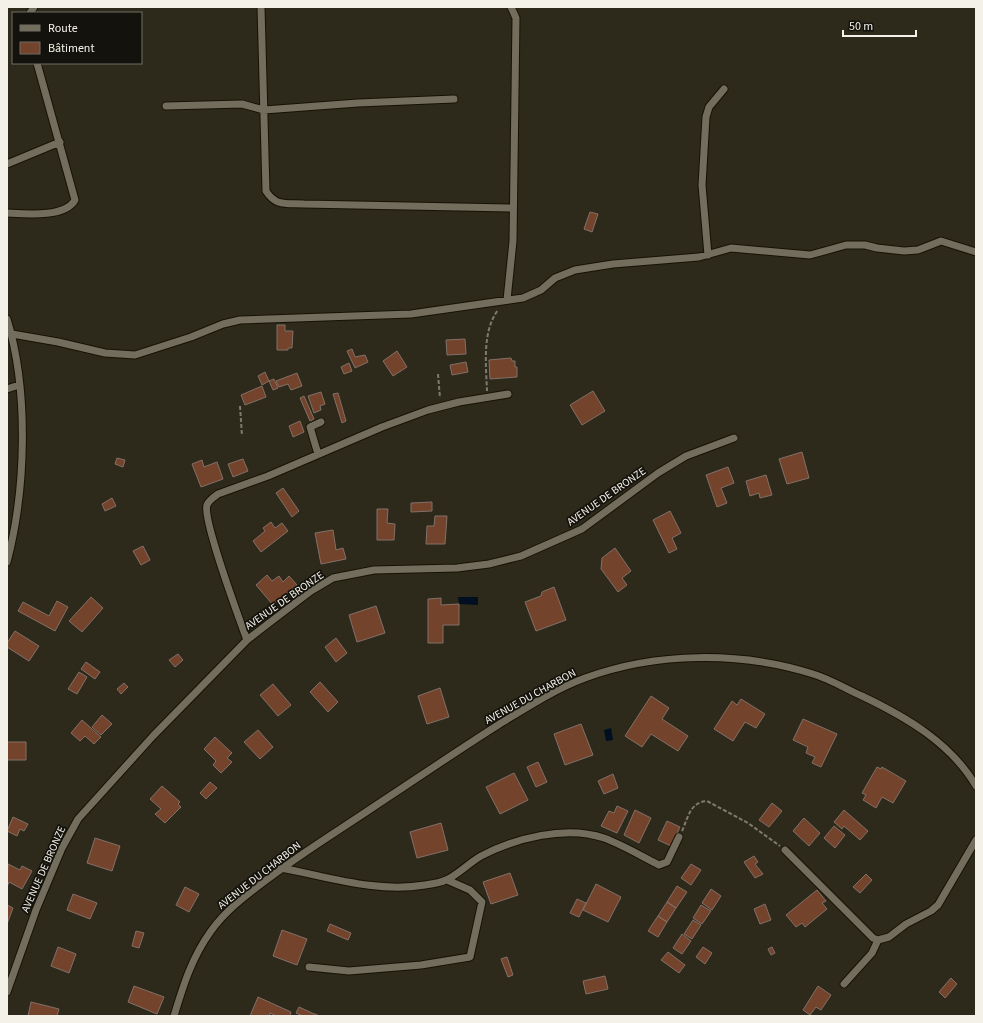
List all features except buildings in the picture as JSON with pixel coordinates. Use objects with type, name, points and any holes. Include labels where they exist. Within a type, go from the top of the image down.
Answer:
[{"type":"street","points":[[261,7],[266,191],[272,200],[281,203],[304,204],[513,208]]},
{"type":"street","points":[[507,300],[513,241],[516,18],[511,7]]},
{"type":"street","points":[[7,213],[37,214],[60,211],[72,206],[75,200],[37,64]]},
{"type":"street","points":[[708,255],[702,185],[706,117],[709,107],[724,89]]},
{"type":"street","points":[[166,106],[242,104],[264,110],[358,103],[454,99]]},
{"type":"street","points":[[7,164],[60,142]]},
{"type":"street","points":[[12,334],[58,342],[105,353],[135,355],[190,337],[223,324],[240,320],[411,314],[523,298],[541,290],[555,278],[565,273],[587,267],[685,259],[708,255],[731,248],[810,255],[846,245],[865,244],[877,248],[904,251],[918,250],[941,241],[976,252]]},
{"type":"street","points":[[7,319],[12,334],[19,385],[22,424],[22,459],[18,509],[7,562]]},
{"type":"street","points":[[7,389],[19,385]]},
{"type":"street","points":[[247,640],[212,534],[207,505],[218,494],[268,476],[382,427],[441,405],[508,394]]},
{"type":"street","points":[[318,454],[310,427],[321,422]]},
{"type":"street","name":"AVENUE DE BRONZE","points":[[7,992],[36,910],[62,848],[78,819],[153,736],[247,640],[312,591],[333,578],[374,570],[457,568],[489,564],[520,556],[552,543],[582,529],[658,473],[686,456],[708,446],[734,438]]},
{"type":"street","name":"AVENUE DU CHARBON","points":[[174,1016],[184,982],[194,958],[210,932],[223,915],[281,868],[422,774],[516,714],[582,679],[612,669],[692,658],[726,659],[771,664],[814,674],[884,707],[945,747],[959,762],[976,786]]},
{"type":"street","points":[[281,868],[370,887],[400,888],[447,880],[463,867],[496,849],[553,834],[568,832],[604,838],[659,865],[668,862],[679,837]]},
{"type":"street","points":[[785,850],[873,938],[878,940],[890,937],[906,924],[931,911],[938,905],[976,840]]},
{"type":"street","points":[[309,967],[349,971],[421,965],[470,957],[482,902],[470,890],[447,880]]},
{"type":"street","points":[[844,984],[872,953],[878,940]]},
{"type":"path","points":[[488,398],[486,360],[490,326],[497,311],[507,300]]},
{"type":"path","points":[[438,374],[441,405]]},
{"type":"path","points":[[240,406],[242,436]]},
{"type":"path","points":[[679,837],[696,804],[707,801],[748,823],[785,850]]},
{"type":"water","points":[[458,597],[478,597],[478,605],[459,604]]},
{"type":"water","points":[[611,728],[613,740],[606,741],[604,730]]}]
